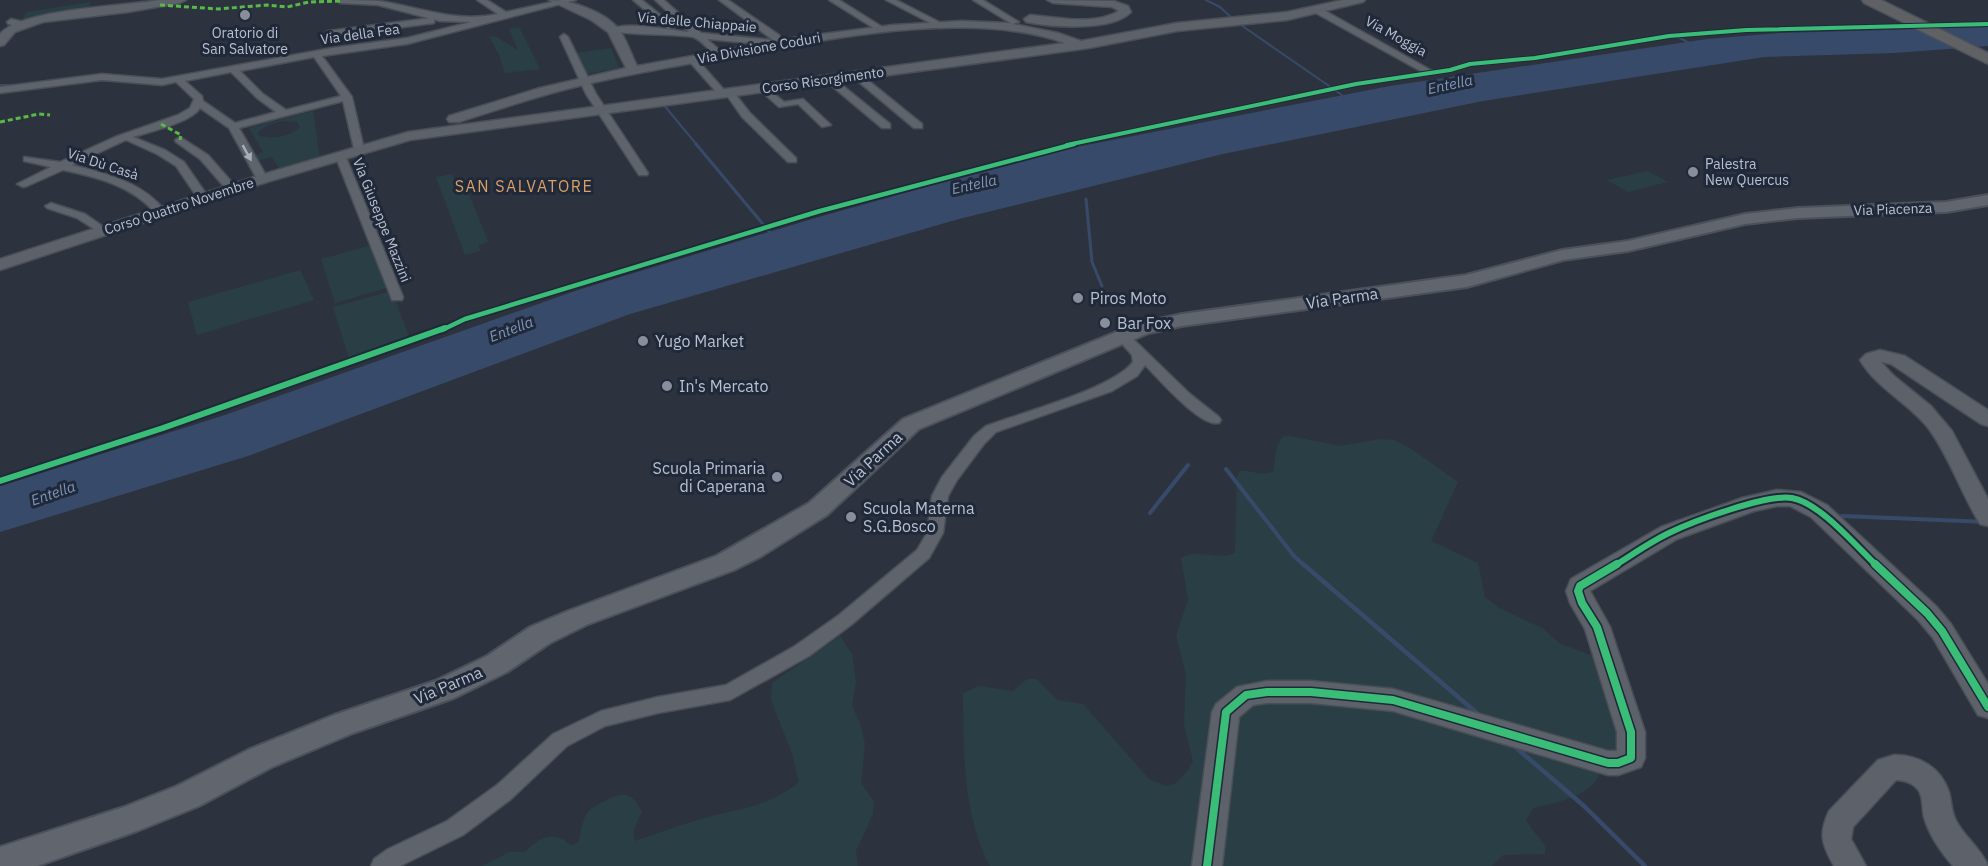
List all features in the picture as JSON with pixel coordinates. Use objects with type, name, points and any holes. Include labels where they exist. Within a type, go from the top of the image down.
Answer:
[{"type":"highway","points":[[1869,0],[1988,59]]},
{"type":"highway","points":[[1877,0],[1988,54]]},
{"type":"main road","name":"Via Piacenza","points":[[1798,213],[1910,210],[1988,201]]},
{"type":"main road","name":"Via Parma","points":[[0,863],[126,821],[167,804],[261,758],[344,724],[444,690],[497,664],[540,635],[577,618],[725,563],[752,550],[818,509],[911,424],[1122,336],[1159,324],[1182,320],[1467,281],[1555,256],[1628,246],[1745,219],[1798,213]]},
{"type":"street","points":[[0,42],[16,23],[180,0]]},
{"type":"street","points":[[481,0],[507,16]]},
{"type":"street","points":[[637,0],[668,30],[692,28]]},
{"type":"street","points":[[659,0],[719,54]]},
{"type":"street","points":[[723,0],[776,37],[780,43]]},
{"type":"street","points":[[833,0],[883,30]]},
{"type":"street","points":[[890,0],[943,26]]},
{"type":"street","points":[[977,0],[1012,24],[1031,18],[1060,22],[1090,21],[1117,17],[1125,12],[1124,9],[1114,4],[1053,0]]},
{"type":"street","name":"Via Moggia","points":[[1236,21],[1277,18],[1359,0]]},
{"type":"street","points":[[340,1],[382,4],[398,10],[448,19]]},
{"type":"street","points":[[328,34],[448,19],[489,20],[562,1],[595,17],[613,30],[633,70]]},
{"type":"street","name":"Via Moggia","points":[[1317,10],[1429,72]]},
{"type":"street","name":"Via della Fea","points":[[0,90],[102,77],[162,82],[178,80],[316,54],[407,41],[489,20]]},
{"type":"street","name":"Corso Risorgimento","points":[[408,136],[462,121],[601,109],[726,93],[1084,42],[1118,40],[1177,27],[1236,21]]},
{"type":"street","name":"Via Divisione Coduri","points":[[408,136],[428,126],[462,121],[584,80],[780,43],[883,30],[1012,24],[1084,42]]},
{"type":"street","name":"Via delle Chiappaie","points":[[613,30],[668,30],[700,37],[780,43]]},
{"type":"street","points":[[564,37],[584,80],[643,173]]},
{"type":"street","points":[[316,54],[347,97],[359,149]]},
{"type":"street","points":[[692,59],[792,160]]},
{"type":"street","points":[[234,70],[260,96],[284,113]]},
{"type":"street","points":[[856,75],[918,126]]},
{"type":"street","points":[[829,79],[886,126]]},
{"type":"street","points":[[23,184],[119,139],[182,117],[194,110],[199,98],[178,80]]},
{"type":"street","points":[[763,88],[782,105],[800,101],[826,125]]},
{"type":"street","points":[[233,126],[347,97]]},
{"type":"street","points":[[198,102],[233,126],[262,179]]},
{"type":"street","points":[[160,124],[181,135],[180,140]]},
{"type":"street","name":"Corso Quattro Novembre","points":[[0,265],[262,179],[408,136]]},
{"type":"street","points":[[131,140],[180,164],[203,198]]},
{"type":"street","points":[[155,150],[160,145],[180,140],[204,157],[232,189]]},
{"type":"street","name":"Via Giuseppe Mazzini","points":[[340,155],[397,297]]},
{"type":"street","name":"Via Dù Casà","points":[[28,159],[62,165],[134,188],[147,196],[160,212]]},
{"type":"street","points":[[51,206],[81,216],[102,230]]},
{"type":"street","points":[[1122,336],[1140,356],[1149,361],[1185,397],[1214,420]]},
{"type":"street","points":[[382,866],[396,856],[455,828],[504,792],[560,740],[601,719],[658,705],[730,692],[802,651],[844,620],[923,554],[935,533],[940,496],[950,477],[979,440],[991,429],[1107,388],[1132,373],[1140,362],[1140,356]]},
{"type":"street","points":[[1988,419],[1898,360],[1881,356],[1870,360],[1878,372],[1939,426],[1956,452],[1975,499],[1988,518]]},
{"type":"street","points":[[1207,866],[1226,712],[1246,695],[1267,692],[1311,692],[1393,700],[1608,763],[1618,763],[1631,758],[1631,732],[1597,627],[1582,603],[1578,591],[1580,586],[1669,533],[1750,504],[1777,498],[1793,498],[1819,512],[1927,613],[1942,631],[1988,707]]},
{"type":"street","points":[[1851,866],[1836,841],[1839,821],[1888,769],[1900,767],[1917,773],[1930,785],[1934,791],[1940,822],[1952,844],[1973,866]]},
{"type":"green space","points":[[91,2],[87,12],[21,22],[27,12]]},
{"type":"green space","points":[[519,27],[540,69],[505,73],[489,36],[496,37],[518,50],[509,29]]},
{"type":"green space","points":[[611,48],[619,68],[586,74],[577,53]]},
{"type":"green space","points":[[313,111],[320,158],[280,170],[272,157],[255,161],[252,155],[263,152],[249,128]],"holes":[[[280,121],[297,122],[300,127],[286,135],[280,137],[258,135],[258,132],[266,126]]]},
{"type":"green space","points":[[1647,171],[1668,182],[1628,192],[1607,180]]},
{"type":"green space","points":[[452,174],[458,188],[467,188],[488,242],[479,245],[480,251],[465,255],[436,177]]},
{"type":"green space","points":[[372,245],[390,287],[335,303],[321,259]]},
{"type":"green space","points":[[300,270],[314,300],[197,335],[188,302]]},
{"type":"green space","points":[[392,291],[410,339],[349,358],[333,307]]},
{"type":"green space","points":[[1290,436],[1340,446],[1381,439],[1394,440],[1413,450],[1458,482],[1431,541],[1478,563],[1485,597],[1499,608],[1542,628],[1561,644],[1596,657],[1621,734],[1620,749],[1603,754],[1602,768],[1590,787],[1570,798],[1533,808],[1526,821],[1545,846],[1545,854],[1503,855],[1492,866],[990,866],[981,846],[969,804],[966,782],[963,693],[979,686],[1013,691],[1027,679],[1037,679],[1057,700],[1083,704],[1149,779],[1166,786],[1175,784],[1193,761],[1184,725],[1186,674],[1176,635],[1188,600],[1181,558],[1193,554],[1222,556],[1235,553],[1237,476],[1240,471],[1273,472],[1277,446],[1283,437]]},
{"type":"green space","points":[[840,636],[852,654],[856,682],[852,706],[860,723],[865,744],[861,783],[874,802],[873,814],[856,851],[858,866],[482,866],[509,852],[525,852],[537,842],[548,837],[559,838],[572,846],[579,841],[584,819],[589,811],[616,796],[630,797],[642,812],[633,831],[635,841],[693,821],[752,806],[787,791],[799,782],[792,753],[771,700],[772,683]]},
{"type":"water","name":"Entella","points":[[1988,27],[1988,46],[1894,53],[1764,57],[1483,101],[1223,154],[959,219],[630,314],[248,456],[0,532],[0,486],[222,416],[578,290],[812,219],[1046,153],[1390,86],[1707,39],[1781,33]]},
{"type":"waterway","points":[[1206,0],[1220,7],[1234,20]]},
{"type":"waterway","points":[[1238,23],[1332,88]]},
{"type":"waterway","points":[[1678,37],[1691,44]]},
{"type":"waterway","points":[[0,85],[20,85]]},
{"type":"waterway","points":[[1335,90],[1344,97]]},
{"type":"waterway","points":[[663,104],[697,145]]},
{"type":"waterway","points":[[696,144],[772,235]]},
{"type":"waterway","points":[[1086,199],[1092,262],[1102,286]]},
{"type":"waterway","points":[[1150,513],[1188,465]]},
{"type":"waterway","points":[[1226,469],[1294,556],[1305,566]]},
{"type":"waterway","points":[[1842,516],[1988,522]]},
{"type":"waterway","points":[[1303,564],[1478,714]]},
{"type":"waterway","points":[[1513,745],[1584,806],[1645,866]]},
{"type":"marked path","points":[[160,5],[218,9],[267,5],[287,7],[309,2],[340,1]]},
{"type":"marked path","points":[[0,122],[39,114],[50,115]]},
{"type":"marked path","points":[[161,124],[181,135],[180,140]]},
{"type":"cycle path","points":[[0,481],[163,428],[437,332],[465,319],[820,211],[931,183],[1040,151],[1356,84],[1450,70],[1470,64],[1535,58],[1669,36],[1746,30],[1988,24]]},
{"type":"cycle path","points":[[1207,866],[1226,712],[1246,695],[1267,692],[1311,692],[1393,700],[1608,763],[1618,763],[1631,758],[1631,732],[1597,627],[1582,603],[1578,591],[1580,586],[1669,533],[1750,504],[1777,498],[1793,498],[1819,511],[1927,613],[1942,631],[1988,707]]},
{"type":"place","name":"Oratorio di San Salvatore","points":[[245,15]]},
{"type":"place","name":"Palestra New Quercus","points":[[1693,172]]},
{"type":"place","name":"Piros Moto","points":[[1078,298]]},
{"type":"place","name":"Bar Fox","points":[[1105,323]]},
{"type":"place","name":"Yugo Market","points":[[643,341]]},
{"type":"place","name":"In's Mercato","points":[[667,386]]},
{"type":"place","name":"Scuola Primaria di Caperana","points":[[777,477]]},
{"type":"place","name":"Scuola Materna S.G.Bosco","points":[[851,517]]},
{"type":"district","name":"SAN SALVATORE","points":[[524,186]]}]
